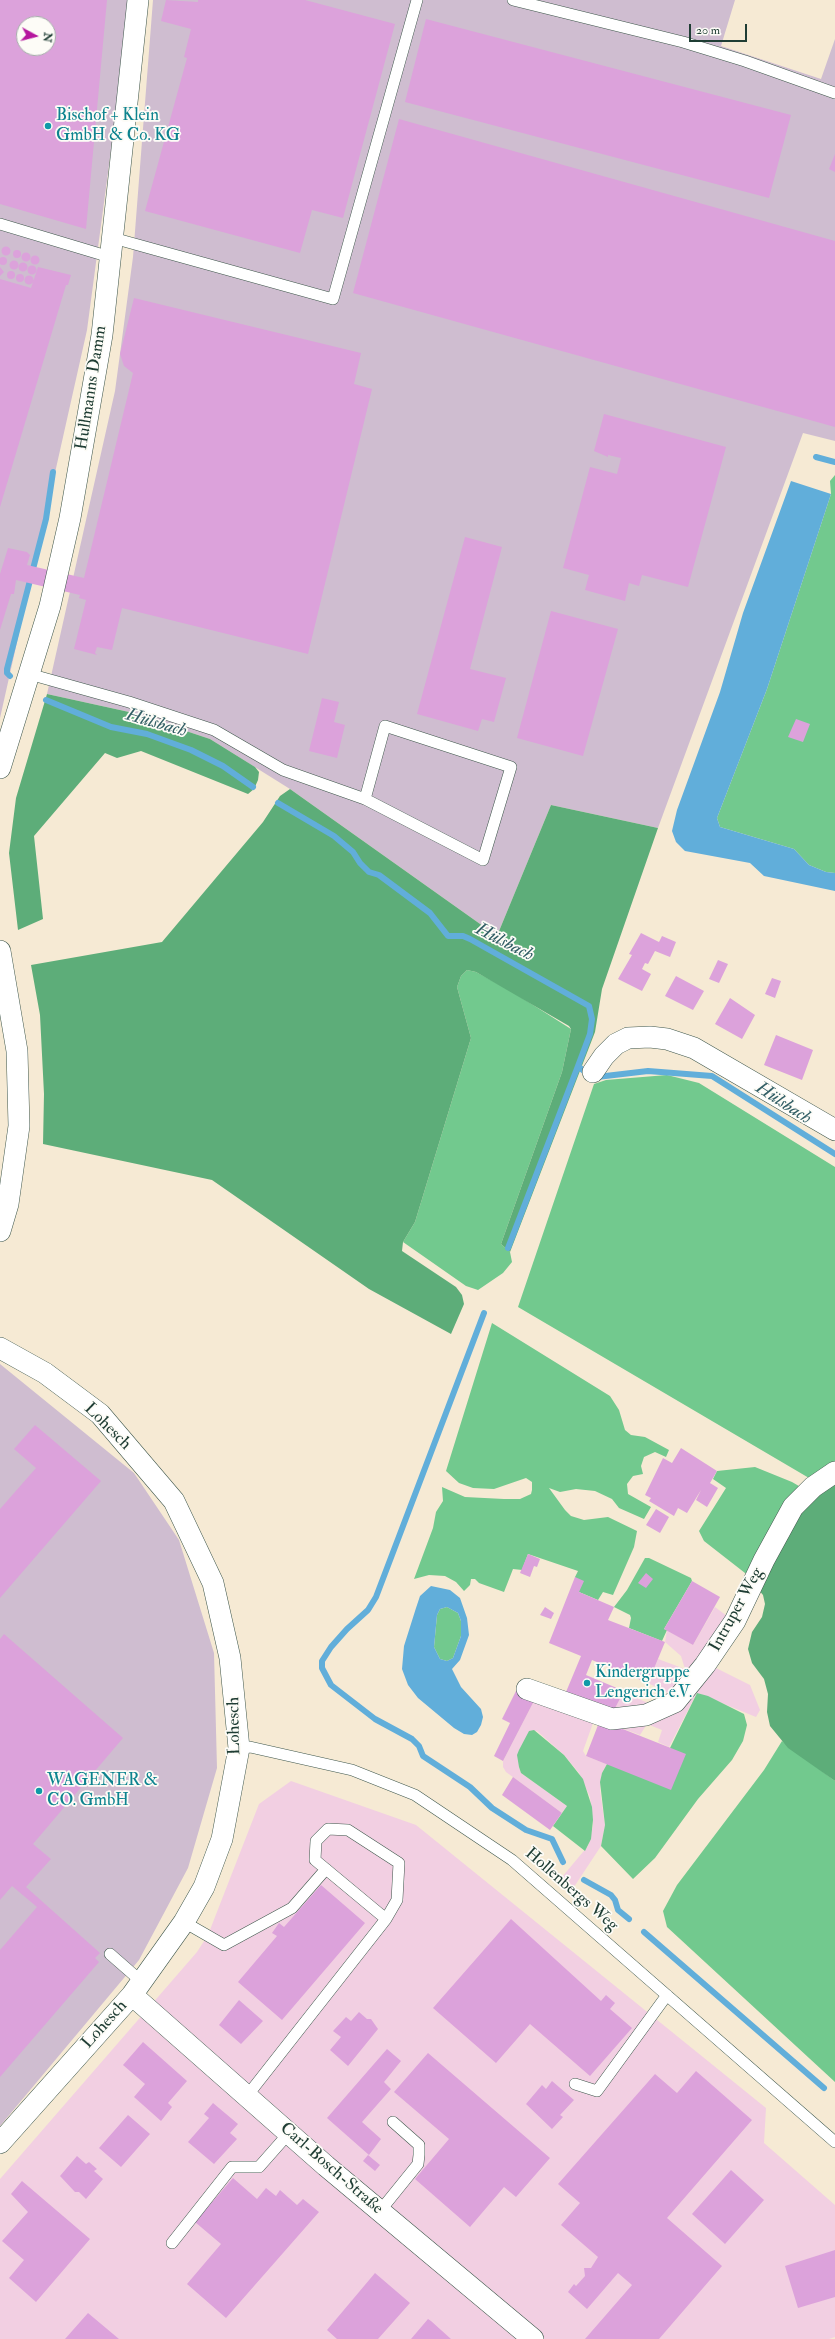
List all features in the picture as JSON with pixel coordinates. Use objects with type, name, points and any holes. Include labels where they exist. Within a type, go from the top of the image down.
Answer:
[{"type":"street","name":"Hullmanns Damm","points":[[0,768],[50,606],[70,518],[102,335],[138,0]]},
{"type":"street","points":[[0,951],[17,1051],[18,1126],[8,1204],[0,1231]]},
{"type":"street","points":[[593,1072],[604,1056],[616,1044],[628,1038],[650,1037],[667,1039],[694,1048],[835,1130]]},
{"type":"street","name":"Lohesch","points":[[0,1348],[45,1373],[100,1414],[174,1501],[213,1583],[230,1658],[239,1748],[222,1839],[204,1887],[184,1922],[137,1988],[0,2143]]},
{"type":"street","name":"Intruper Weg","points":[[527,1689],[612,1718],[646,1716],[675,1702],[706,1665],[735,1620],[767,1554],[793,1507],[813,1488],[835,1472]]},
{"type":"street","name":"Carl-Bosch-Straße","points":[[137,1988],[247,2096],[380,2211],[533,2339]]},
{"type":"lane","points":[[0,224],[333,299],[417,0]]},
{"type":"lane","points":[[513,0],[683,42],[804,80],[835,93]]},
{"type":"lane","points":[[29,674],[129,702],[214,730],[282,770],[365,799],[483,860],[511,767],[385,726],[365,799]]},
{"type":"lane","name":"Hollenbergs Weg","points":[[239,1748],[250,1747],[352,1770],[415,1795],[512,1860],[835,2142]]},
{"type":"lane","points":[[247,2096],[386,1919],[397,1900],[399,1863],[348,1830],[328,1829],[316,1841],[315,1860],[386,1919]]},
{"type":"lane","points":[[184,1922],[224,1945],[292,1908],[326,1869]]},
{"type":"lane","points":[[110,1954],[137,1988]]},
{"type":"lane","points":[[575,2084],[597,2091],[667,1995]]},
{"type":"lane","points":[[380,2211],[418,2164],[419,2145],[393,2122]]},
{"type":"lane","points":[[172,2243],[232,2167],[259,2167],[289,2133]]},
{"type":"shaded area","points":[[0,0],[131,0],[87,330],[0,718]]},
{"type":"shaded area","points":[[153,0],[735,0],[721,46],[821,79],[835,39],[835,441],[803,433],[658,828],[551,805],[497,936],[290,789],[210,739],[129,712],[47,694],[115,391],[133,257]]},
{"type":"shaded area","points":[[0,1364],[134,1473],[179,1540],[214,1653],[217,1768],[188,1868],[139,1960],[0,2126]]},
{"type":"shaded area","points":[[715,1607],[727,1616],[712,1666],[750,1685],[760,1710],[756,1717],[697,1693],[669,1747],[658,1742],[662,1730],[647,1724],[640,1735],[600,1720],[593,1723],[583,1751],[586,1756],[607,1764],[602,1773],[600,1790],[605,1825],[601,1846],[574,1887],[562,1877],[588,1846],[593,1826],[590,1797],[579,1773],[564,1755],[537,1731],[529,1731],[519,1767],[521,1773],[567,1806],[562,1813],[506,1772],[503,1767],[503,1761],[535,1699],[561,1695],[563,1690],[613,1712],[623,1692],[648,1703],[664,1697],[668,1693],[648,1683],[658,1659],[685,1669],[681,1656],[665,1642],[667,1630],[693,1645]]},
{"type":"shaded area","points":[[291,1781],[416,1825],[766,2108],[764,2143],[835,2205],[835,2337],[829,2339],[0,2339],[0,2179],[197,1952],[208,1935],[259,1804]]},
{"type":"green space","points":[[835,475],[835,873],[826,872],[809,865],[794,849],[720,827],[717,818],[767,689],[831,494],[830,481]]},
{"type":"green space","points":[[47,694],[129,712],[210,739],[255,767],[259,772],[258,780],[254,789],[248,794],[141,751],[117,758],[105,753],[34,836],[43,919],[18,930],[9,853],[16,798]]},
{"type":"green space","points":[[290,789],[497,936],[551,805],[658,828],[602,989],[595,1032],[510,1252],[501,1244],[562,1072],[571,1029],[569,1026],[476,972],[467,970],[461,976],[457,987],[471,1038],[415,1222],[403,1242],[402,1251],[456,1287],[462,1295],[464,1304],[451,1334],[369,1289],[212,1180],[43,1144],[44,1094],[40,1015],[31,965],[162,942],[263,822],[280,796]]},
{"type":"green space","points":[[467,970],[476,972],[511,991],[571,1029],[562,1072],[501,1244],[510,1252],[512,1262],[503,1273],[478,1290],[466,1286],[403,1242],[415,1222],[471,1038],[457,987],[461,976]]},
{"type":"green space","points":[[667,1075],[699,1083],[835,1167],[835,1464],[809,1478],[518,1307],[594,1084],[606,1080]]},
{"type":"green space","points":[[492,1323],[610,1396],[619,1410],[625,1430],[631,1435],[645,1437],[669,1450],[666,1457],[655,1452],[644,1457],[641,1466],[643,1474],[633,1476],[627,1484],[628,1494],[651,1507],[644,1519],[619,1508],[612,1499],[595,1491],[576,1489],[560,1492],[549,1488],[571,1516],[584,1520],[608,1517],[637,1531],[634,1547],[613,1595],[603,1592],[598,1600],[579,1592],[575,1577],[578,1571],[528,1554],[522,1570],[513,1569],[504,1592],[479,1583],[475,1579],[471,1579],[470,1585],[464,1591],[456,1582],[445,1576],[429,1575],[414,1579],[433,1528],[436,1512],[443,1501],[442,1487],[465,1497],[520,1499],[531,1494],[532,1482],[526,1478],[494,1489],[473,1488],[459,1483],[446,1471]]},
{"type":"green space","points":[[755,1467],[792,1482],[804,1489],[749,1573],[745,1573],[704,1541],[699,1531],[726,1488],[713,1479],[717,1471]]},
{"type":"green space","points":[[835,1480],[835,1781],[788,1748],[770,1726],[767,1712],[768,1694],[764,1679],[752,1663],[748,1649],[752,1632],[762,1617],[765,1604],[763,1595],[757,1588],[785,1529]]},
{"type":"green space","points":[[645,1558],[649,1558],[691,1578],[692,1581],[664,1629],[667,1630],[662,1641],[629,1628],[631,1618],[630,1615],[614,1607],[627,1590]]},
{"type":"green space","points":[[447,1607],[458,1613],[461,1621],[461,1636],[453,1658],[447,1661],[440,1659],[434,1647],[437,1615],[440,1609]]},
{"type":"green space","points":[[697,1693],[708,1696],[744,1714],[747,1725],[743,1741],[732,1760],[698,1799],[655,1858],[633,1879],[601,1846],[605,1825],[600,1782],[602,1773],[607,1764],[670,1748]]},
{"type":"green space","points":[[534,1730],[564,1755],[583,1779],[592,1807],[593,1820],[591,1839],[585,1851],[553,1826],[567,1806],[521,1773],[517,1755],[529,1731]]},
{"type":"green space","points":[[782,1741],[835,1781],[835,2082],[667,1927],[663,1911],[677,1885],[764,1770]]},
{"type":"water","points":[[791,481],[831,494],[767,689],[717,818],[720,827],[794,849],[809,865],[826,872],[835,873],[835,891],[764,876],[750,863],[685,851],[676,842],[672,831],[677,810],[720,692],[743,613]]},
{"type":"water","points":[[431,1586],[450,1590],[460,1598],[467,1618],[469,1635],[460,1660],[452,1669],[461,1687],[481,1709],[483,1717],[481,1725],[477,1732],[472,1735],[464,1734],[454,1728],[418,1698],[408,1685],[402,1669],[404,1646],[420,1596]],"holes":[[[447,1607],[458,1613],[461,1621],[461,1636],[453,1658],[447,1661],[440,1659],[434,1647],[437,1615],[440,1609]]]},
{"type":"building","name":"Bischof + Klein GmbH & Co. KG","points":[[0,0],[107,0],[86,229],[0,204]]},
{"type":"building","points":[[166,0],[198,2],[198,0],[305,0],[395,24],[343,218],[312,210],[300,253],[145,211],[187,58],[184,57],[191,29],[161,21]]},
{"type":"building","points":[[426,19],[791,115],[769,198],[405,102]]},
{"type":"building","points":[[399,119],[835,241],[835,427],[353,293]]},
{"type":"building","points":[[835,154],[835,172],[829,169]]},
{"type":"building","points":[[4,247],[8,247],[10,251],[8,255],[4,255],[2,253],[2,249]]},
{"type":"building","points":[[15,250],[19,250],[21,254],[19,258],[15,258],[13,256],[13,252]]},
{"type":"building","points":[[24,253],[28,253],[30,257],[28,261],[24,261],[22,259],[22,255]]},
{"type":"building","points":[[33,256],[37,256],[39,260],[37,264],[33,264],[31,262],[31,258]]},
{"type":"building","points":[[1,257],[5,257],[7,261],[5,265],[1,265],[-1,263],[-1,259]]},
{"type":"building","points":[[12,261],[16,261],[18,265],[16,269],[12,269],[10,267],[10,263]]},
{"type":"building","points":[[21,263],[25,263],[27,267],[25,271],[21,271],[19,269],[19,265]]},
{"type":"building","points":[[30,266],[34,266],[36,270],[34,274],[30,274],[28,272],[28,268]]},
{"type":"building","points":[[0,267],[4,272],[0,276]]},
{"type":"building","points":[[38,267],[71,275],[68,285],[66,285],[0,507],[0,279],[31,288]]},
{"type":"building","points":[[9,271],[13,271],[15,275],[13,279],[9,279],[7,277],[7,273]]},
{"type":"building","points":[[18,274],[22,274],[24,278],[22,282],[18,282],[16,280],[16,276]]},
{"type":"building","points":[[27,276],[31,276],[33,280],[31,284],[27,284],[25,282],[25,278]]},
{"type":"building","points":[[134,298],[361,353],[354,384],[372,389],[308,654],[122,608],[112,650],[97,647],[95,653],[97,655],[74,649],[86,600],[79,598],[80,595],[16,580],[14,594],[11,594],[0,630],[0,574],[8,548],[27,552],[30,555],[27,565],[84,578],[133,373],[124,366],[120,354]]},
{"type":"building","points":[[604,414],[726,447],[688,587],[642,575],[639,586],[629,583],[625,601],[585,590],[589,575],[563,568],[590,467],[617,474],[621,458],[608,455],[608,457],[594,451]]},
{"type":"building","points":[[465,537],[502,547],[470,669],[506,678],[494,722],[482,719],[478,731],[417,714]]},
{"type":"building","points":[[551,611],[618,629],[583,756],[517,738]]},
{"type":"building","points":[[322,698],[339,702],[334,722],[345,725],[337,758],[309,751]]},
{"type":"building","points":[[796,719],[810,724],[803,742],[788,737]]},
{"type":"building","points":[[641,933],[659,942],[662,936],[676,942],[670,957],[655,951],[648,964],[645,963],[642,969],[651,974],[642,991],[618,979],[632,955],[629,954]]},
{"type":"building","points":[[718,960],[728,964],[719,983],[709,979]]},
{"type":"building","points":[[676,976],[704,991],[693,1010],[665,996]]},
{"type":"building","points":[[772,978],[781,981],[775,998],[765,994]]},
{"type":"building","points":[[730,998],[755,1015],[742,1039],[715,1024]]},
{"type":"building","points":[[776,1035],[813,1050],[802,1080],[764,1065]]},
{"type":"building","points":[[35,1425],[101,1481],[0,1598],[0,1509],[36,1468],[14,1449]]},
{"type":"building","points":[[681,1448],[717,1471],[710,1483],[718,1488],[707,1507],[696,1500],[701,1490],[687,1513],[678,1508],[674,1516],[649,1501],[651,1498],[645,1495],[663,1458],[672,1463]]},
{"type":"building","points":[[656,1509],[669,1517],[660,1533],[646,1525]]},
{"type":"building","points":[[528,1554],[540,1559],[537,1567],[534,1566],[530,1577],[520,1573]]},
{"type":"building","points":[[646,1573],[653,1579],[646,1588],[638,1583]]},
{"type":"building","points":[[575,1577],[584,1581],[579,1592],[614,1607],[608,1620],[665,1642],[648,1683],[592,1660],[586,1675],[624,1691],[613,1712],[566,1692],[581,1656],[549,1643]]},
{"type":"building","points":[[692,1581],[720,1597],[693,1645],[664,1629]]},
{"type":"building","points":[[545,1607],[554,1613],[551,1619],[540,1615]]},
{"type":"building","name":"WAGENER & CO. GmbH","points":[[4,1634],[123,1738],[33,1844],[51,1859],[26,1887],[100,1953],[95,1958],[99,1962],[0,2077],[0,1950],[37,1907],[12,1886],[0,1900],[0,1639]]},
{"type":"building","points":[[517,1689],[535,1699],[503,1761],[494,1756],[510,1723],[502,1719]]},
{"type":"building","points":[[600,1720],[686,1754],[671,1790],[586,1756]]},
{"type":"building","points":[[513,1777],[562,1813],[550,1830],[502,1795]]},
{"type":"building","points":[[321,1885],[365,1923],[282,2020],[238,1982],[277,1936],[272,1933],[279,1923],[284,1927]]},
{"type":"building","points":[[511,1919],[601,2001],[606,1995],[615,2003],[610,2009],[632,2028],[590,2076],[530,2024],[496,2063],[433,2008]]},
{"type":"building","points":[[239,2000],[263,2021],[241,2044],[219,2025]]},
{"type":"building","points":[[359,2012],[367,2019],[371,2019],[378,2029],[348,2066],[330,2050],[341,2037],[333,2031],[346,2017],[351,2021]]},
{"type":"building","points":[[143,2042],[187,2081],[168,2103],[172,2107],[161,2121],[134,2097],[145,2084],[123,2065]]},
{"type":"building","points":[[387,2049],[401,2061],[384,2082],[391,2089],[362,2122],[381,2139],[369,2155],[327,2118]]},
{"type":"building","points":[[428,2053],[550,2158],[516,2197],[504,2187],[470,2227],[415,2179],[449,2139],[394,2092]]},
{"type":"building","points":[[696,2071],[752,2120],[667,2218],[722,2266],[659,2339],[585,2339],[632,2285],[618,2273],[587,2309],[568,2292],[574,2284],[576,2286],[585,2276],[584,2268],[591,2268],[598,2257],[561,2225],[580,2203],[558,2184],[655,2074],[677,2093]]},
{"type":"building","points":[[552,2081],[574,2100],[560,2115],[563,2117],[552,2129],[526,2104],[542,2085],[546,2089]]},
{"type":"building","points":[[213,2103],[238,2124],[230,2133],[237,2139],[214,2164],[188,2142],[209,2118],[204,2114]]},
{"type":"building","points":[[128,2115],[150,2134],[121,2167],[99,2148]]},
{"type":"building","points":[[368,2155],[380,2165],[375,2171],[363,2161]]},
{"type":"building","points":[[77,2156],[86,2164],[89,2162],[97,2169],[94,2171],[103,2179],[86,2199],[79,2192],[75,2192],[60,2176]]},
{"type":"building","points":[[731,2170],[764,2200],[725,2244],[692,2214]]},
{"type":"building","points":[[233,2178],[257,2199],[266,2188],[276,2196],[280,2190],[297,2205],[303,2199],[319,2212],[226,2318],[187,2284],[221,2244],[195,2222]]},
{"type":"building","points":[[22,2181],[90,2239],[36,2302],[9,2278],[24,2260],[2,2241],[28,2212],[11,2194]]},
{"type":"building","points":[[835,2250],[835,2297],[798,2308],[785,2266]]},
{"type":"building","points":[[375,2273],[410,2303],[378,2339],[337,2339],[327,2330]]},
{"type":"building","points":[[88,2313],[119,2339],[65,2339]]},
{"type":"building","points":[[428,2319],[431,2321],[451,2339],[411,2339]]},
{"type":"waterway","points":[[816,457],[835,462]]},
{"type":"waterway","name":"Hülsbach","points":[[10,676],[7,673],[7,669],[46,519],[53,472]]},
{"type":"waterway","name":"Hülsbach","points":[[46,700],[111,727],[147,734],[191,750],[223,766],[253,787]]},
{"type":"waterway","name":"Hülsbach","points":[[278,803],[334,836],[353,852],[360,863],[369,872],[379,875],[430,913],[448,936],[463,936],[470,939],[589,1006],[592,1019],[590,1034],[578,1066],[585,1072]]},
{"type":"waterway","points":[[508,1248],[578,1066]]},
{"type":"waterway","name":"Hülsbach","points":[[597,1077],[648,1071],[712,1076],[835,1154]]},
{"type":"waterway","points":[[484,1313],[376,1597],[368,1610],[347,1629],[331,1647],[322,1661],[322,1668],[331,1685],[375,1719],[412,1739],[419,1746],[423,1756],[470,1787],[492,1808],[526,1830],[552,1839],[563,1862]]},
{"type":"waterway","points":[[584,1880],[611,1895],[615,1900],[618,1910],[629,1919]]},
{"type":"waterway","points":[[644,1932],[824,2088]]},
{"type":"place","name":"Bischof + Klein GmbH & Co. KG","points":[[48,126]]},
{"type":"place","name":"Kindergruppe Lengerich e.V.","points":[[587,1683]]},
{"type":"place","name":"WAGENER & CO. GmbH","points":[[39,1791]]}]
